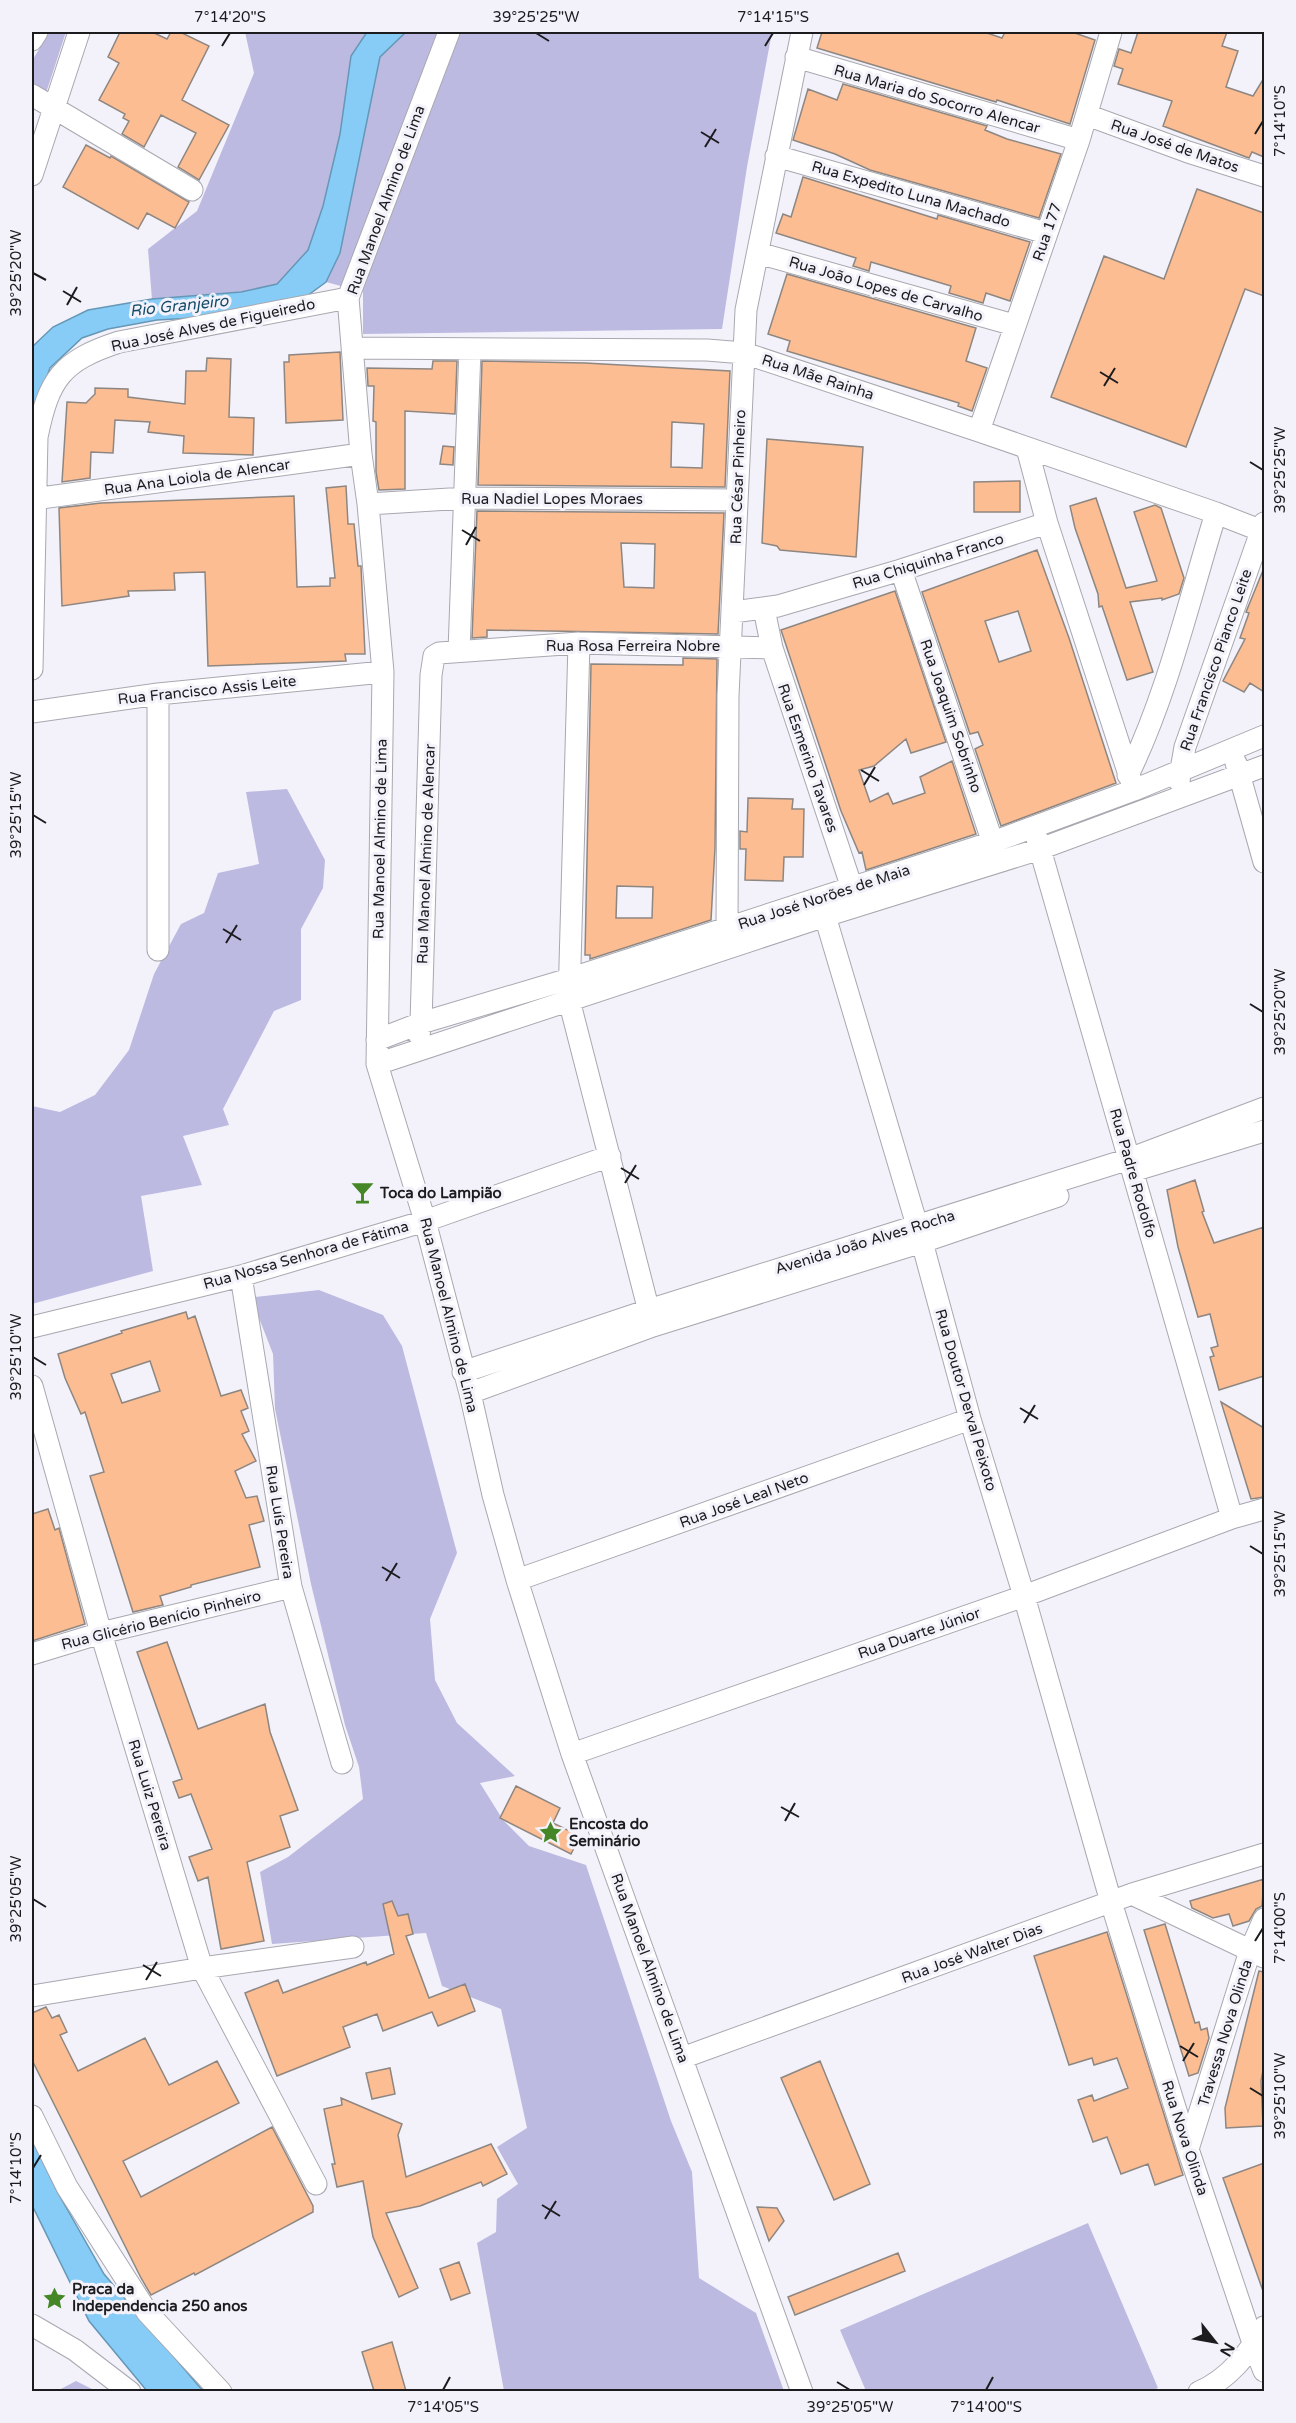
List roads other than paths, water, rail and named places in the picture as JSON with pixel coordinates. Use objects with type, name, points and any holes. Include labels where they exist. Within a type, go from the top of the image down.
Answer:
[{"type":"street","points":[[32,40],[37,32]]},
{"type":"street","points":[[32,175],[52,108],[79,32]]},
{"type":"street","name":"Rua Manoel Almino de Lima","points":[[448,32],[348,298],[383,672],[377,1064],[425,1221],[470,1392],[493,1495],[517,1580],[572,1754],[802,2391]]},
{"type":"street","name":"Rua César Pinheiro","points":[[727,928],[730,647],[746,310],[802,32]]},
{"type":"street","name":"Rua 177","points":[[979,431],[1079,140],[1111,32]]},
{"type":"street","name":"Rua Maria do Socorro Alencar","points":[[796,57],[1079,140]]},
{"type":"street","points":[[32,95],[192,190]]},
{"type":"street","name":"Rua José de Matos","points":[[1087,115],[1188,152],[1264,176]]},
{"type":"street","name":"Rua Expedito Luna Machado","points":[[776,156],[1046,233]]},
{"type":"street","name":"Rua João Lopes de Carvalho","points":[[758,253],[1014,325]]},
{"type":"street","name":"Rua José Alves de Figueiredo","points":[[32,669],[37,437],[42,412],[55,381],[72,363],[91,351],[119,342],[348,298]]},
{"type":"street","name":"Rua Mãe Rainha","points":[[353,348],[707,350],[744,353],[1263,527]]},
{"type":"street","points":[[459,651],[470,349]]},
{"type":"street","points":[[1027,448],[1047,523],[1131,782]]},
{"type":"street","name":"Rua Ana Loiola de Alencar","points":[[34,499],[361,454]]},
{"type":"street","name":"Rua Nadiel Lopes Moraes","points":[[368,504],[466,498],[737,500]]},
{"type":"street","points":[[1131,782],[1156,709],[1216,513]]},
{"type":"street","name":"Rua Chiquinha Franco","points":[[733,612],[764,609],[901,570],[1047,523]]},
{"type":"street","name":"Rua Francisco Pianco Leite","points":[[1177,800],[1179,770],[1188,737],[1263,527]]},
{"type":"street","name":"Rua Joaquim Sobrinho","points":[[901,570],[996,852]]},
{"type":"street","name":"Rua Esmerino Tavares","points":[[764,609],[772,648],[855,897]]},
{"type":"street","points":[[579,644],[569,990],[651,1318]]},
{"type":"street","name":"Rua Rosa Ferreira Nobre","points":[[459,651],[579,644],[772,648]]},
{"type":"street","name":"Rua Manoel Almino de Alencar","points":[[415,1050],[421,1023],[431,686],[434,657],[439,653],[459,651]]},
{"type":"street","name":"Rua Francisco Assis Leite","points":[[32,712],[159,694],[383,672]]},
{"type":"street","points":[[158,950],[159,694]]},
{"type":"street","name":"Rua José Norões de Maia","points":[[996,852],[1034,828],[1131,782],[1179,770],[1264,736]]},
{"type":"street","points":[[1231,748],[1264,862]]},
{"type":"street","name":"Rua José Norões de Maia","points":[[377,1040],[421,1023],[569,990],[996,852],[1040,849],[1264,766]]},
{"type":"street","name":"Rua Padre Rodolfo","points":[[1034,828],[1232,1518]]},
{"type":"street","name":"Rua José Norões de Maia","points":[[377,1064],[727,928],[821,908]]},
{"type":"street","name":"Rua Doutor Derval Peixoto","points":[[821,908],[919,1234],[970,1419],[1024,1596],[1111,1902]]},
{"type":"street","name":"Avenida João Alves Rocha","points":[[463,1372],[651,1318],[1131,1165],[1238,1128],[1264,1108]]},
{"type":"street","name":"Avenida João Alves Rocha","points":[[1238,1128],[1264,1131]]},
{"type":"street","name":"Rua Nossa Senhora de Fátima","points":[[32,1327],[240,1276],[425,1221],[610,1156]]},
{"type":"street","name":"Rua Luís Pereira","points":[[240,1276],[291,1587],[342,1762]]},
{"type":"street","name":"Avenida João Alves Rocha","points":[[470,1392],[651,1318]]},
{"type":"street","name":"Rua Luiz Pereira","points":[[32,1386],[101,1633],[202,1968],[316,2184]]},
{"type":"street","name":"Rua José Leal Neto","points":[[517,1580],[970,1419]]},
{"type":"street","name":"Rua Duarte Júnior","points":[[572,1754],[1024,1596],[1232,1518],[1264,1509]]},
{"type":"street","name":"Rua Glicério Benício Pinheiro","points":[[32,1654],[101,1633],[291,1587]]},
{"type":"street","name":"Rua José Walter Dias","points":[[682,2058],[1132,1894],[1264,1854]]},
{"type":"street","points":[[1132,1894],[1258,1954]]},
{"type":"street","name":"Rua Nova Olinda","points":[[1111,1902],[1188,2149],[1264,2371]]},
{"type":"street","name":"Travessa Nova Olinda","points":[[1188,2149],[1258,1954],[1264,1919]]},
{"type":"street","points":[[32,1996],[202,1968],[353,1947]]},
{"type":"street","points":[[32,2115],[67,2187],[147,2312],[221,2391]]},
{"type":"street","points":[[32,2325],[75,2350],[130,2391]]},
{"type":"street","points":[[1199,2391],[1225,2377],[1254,2346],[1264,2327]]},
{"type":"water","name":"Rio Granjeiro","points":[[367,32],[406,32],[380,57],[340,253],[326,282],[300,301],[229,316],[157,320],[108,329],[82,338],[50,368],[38,402],[32,431],[32,347],[53,327],[88,310],[152,299],[241,292],[277,284],[308,250],[323,206],[340,134],[351,56]]},
{"type":"water","points":[[32,2140],[58,2193],[104,2274],[203,2391],[147,2391],[89,2321],[32,2205]]},
{"type":"place","name":"Toca do Lampião","points":[[362,1193]]},
{"type":"place","name":"Encosta do Seminário","points":[[551,1833]]},
{"type":"place","name":"Praca da Independencia 250 anos","points":[[54,2298]]}]
